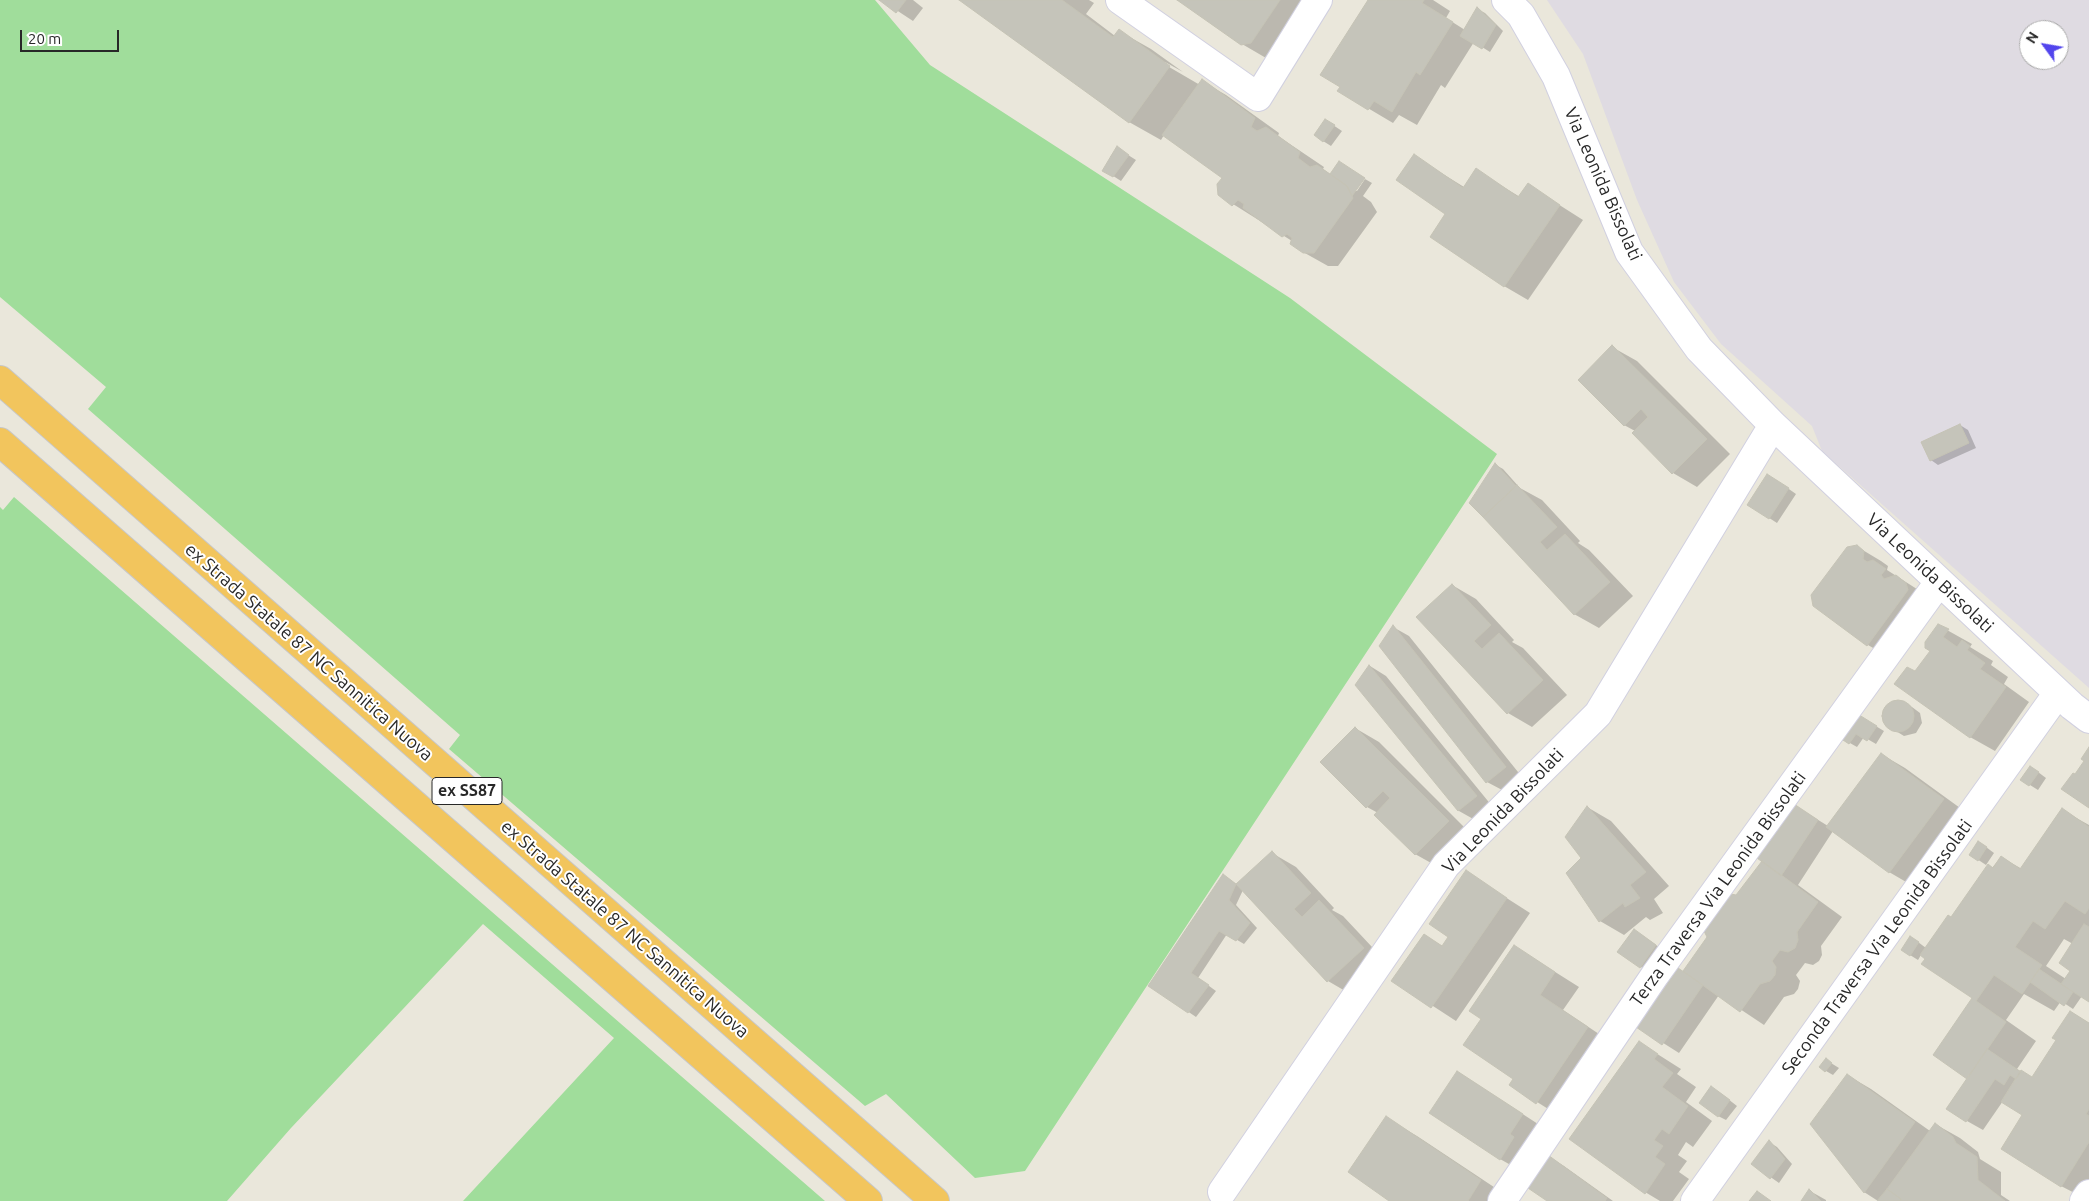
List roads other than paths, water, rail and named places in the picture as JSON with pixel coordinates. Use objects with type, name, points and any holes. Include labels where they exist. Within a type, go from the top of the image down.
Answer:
[{"type":"highway","points":[[0,362],[62,432]]},
{"type":"highway","name":"ex Strada Statale 87 NC Sannitica Nuova","points":[[0,380],[62,432],[233,586],[935,1201]]},
{"type":"highway","name":"ex SS87","points":[[0,442],[868,1201]]},
{"type":"street","points":[[1120,0],[1258,97],[1318,0]]},
{"type":"street","name":"Via Leonida Bissolati","points":[[1506,0],[1522,15],[1556,76],[1629,252],[1699,349],[1773,425],[2089,720]]},
{"type":"street","name":"Via Leonida Bissolati","points":[[1222,1192],[1446,865],[1598,714],[1773,425]]},
{"type":"street","name":"Terza Traversa Via Leonida Bissolati","points":[[1502,1201],[1655,975],[1939,582]]},
{"type":"street","name":"Seconda Traversa Via Leonida Bissolati","points":[[1695,1201],[2058,693]]},
{"type":"street","points":[[2084,1201],[2089,1194]]}]
